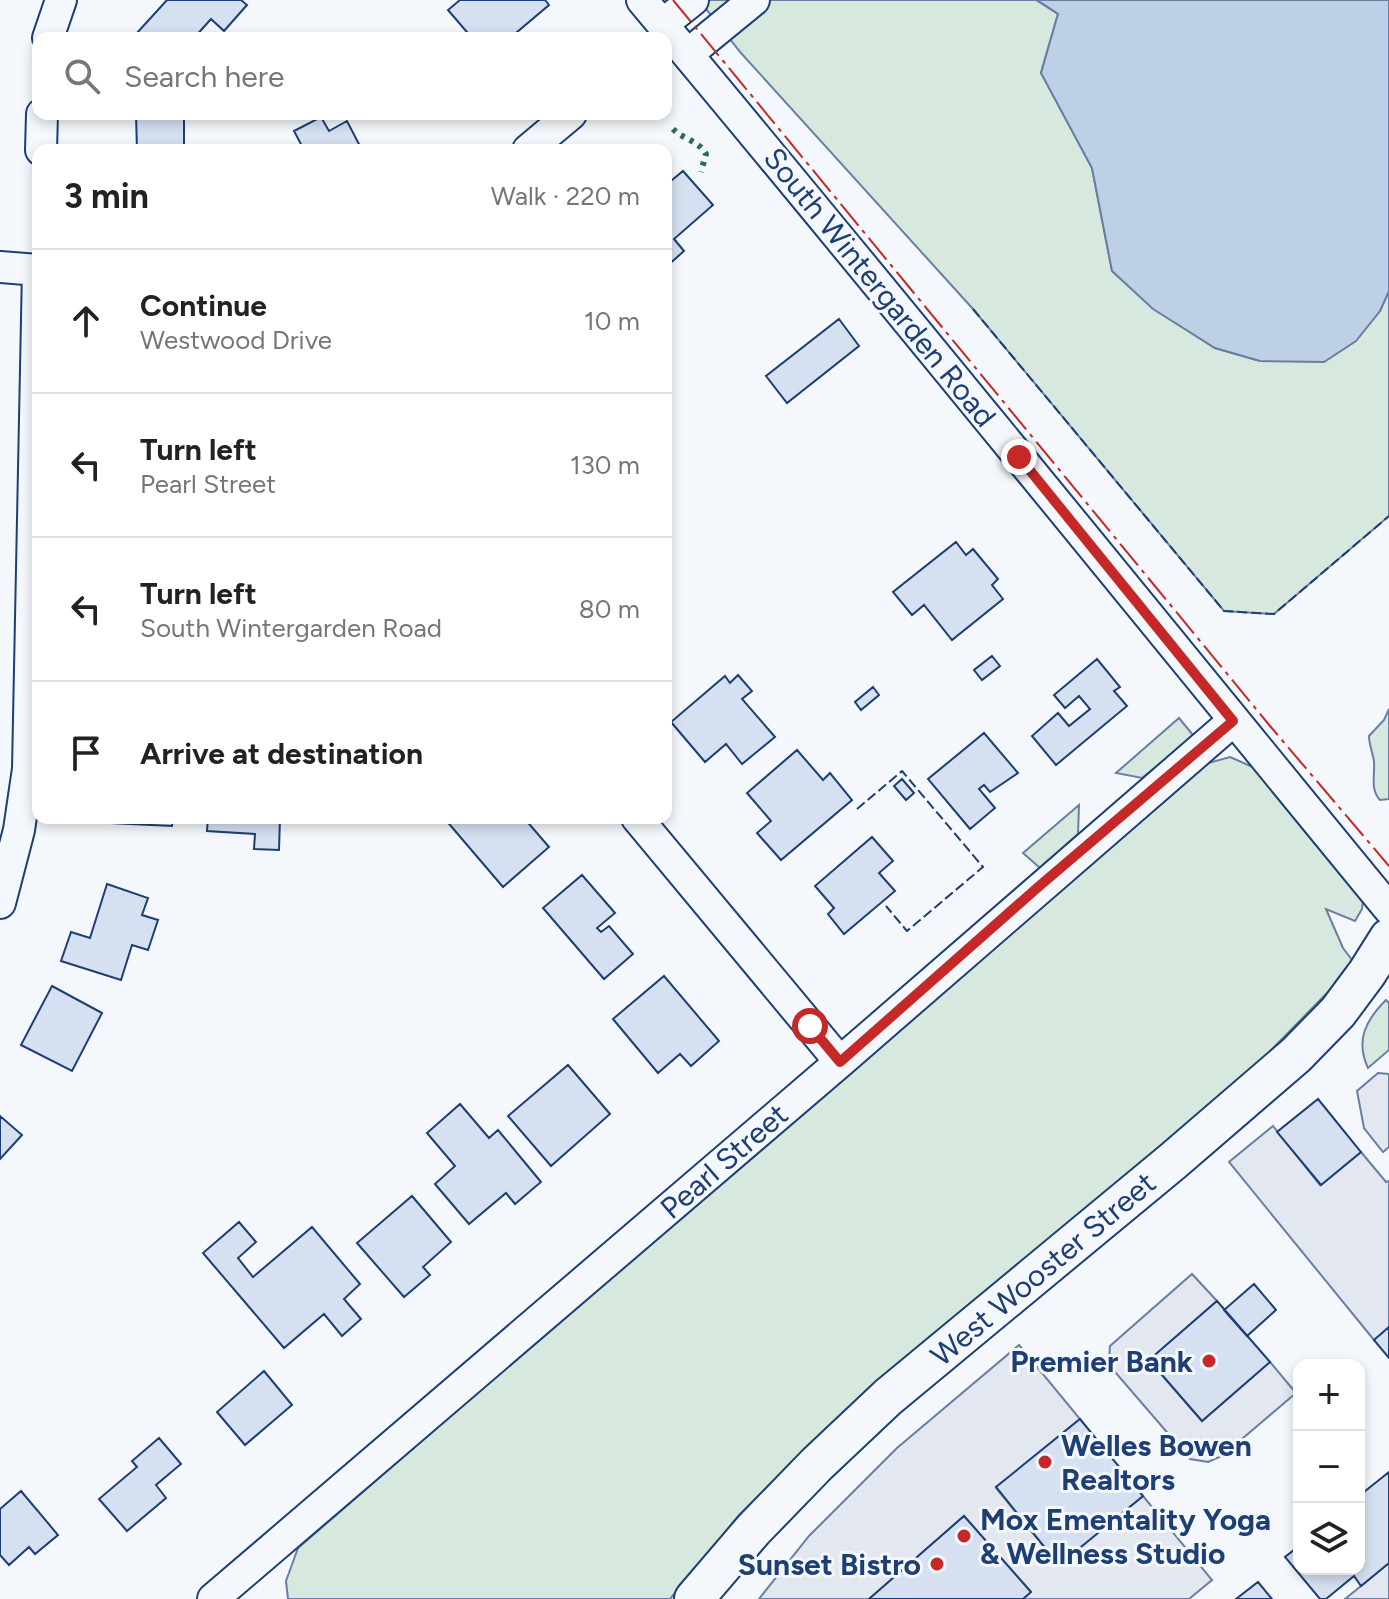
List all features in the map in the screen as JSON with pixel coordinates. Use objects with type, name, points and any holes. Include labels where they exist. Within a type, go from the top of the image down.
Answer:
[{"type":"main road","name":"West Wooster Street","points":[[694,1599],[764,1519],[888,1397],[1296,1055],[1338,1012],[1389,938]]},
{"type":"street","points":[[50,32],[61,0]]},
{"type":"street","name":"South Wintergarden Road","points":[[642,0],[666,32]]},
{"type":"street","points":[[672,34],[693,0]]},
{"type":"street","points":[[672,36],[754,0]]},
{"type":"street","name":"South Wintergarden Road","points":[[672,39],[854,252],[1389,909]]},
{"type":"street","points":[[41,144],[42,120]]},
{"type":"street","points":[[535,144],[564,120]]},
{"type":"street","points":[[0,267],[32,270]]},
{"type":"street","points":[[0,903],[24,800],[32,711]]},
{"type":"street","name":"Pearl Street","points":[[213,1599],[1233,721]]},
{"type":"street","points":[[642,824],[840,1062]]},
{"type":"shaded area","points":[[699,0],[1036,0],[1058,14],[1041,73],[1092,168],[1112,271],[1153,308],[1215,348],[1260,361],[1380,311],[1389,291],[1389,516],[1274,614],[1224,611],[973,309],[741,53]]},
{"type":"shaded area","points":[[1389,709],[1389,799],[1380,800],[1374,787],[1374,762],[1369,736],[1384,720]]},
{"type":"shaded area","points":[[1179,718],[1193,735],[1188,741],[1142,778],[1116,773]]},
{"type":"shaded area","points":[[1230,757],[1255,768],[1363,900],[1355,921],[1326,909],[1343,948],[1352,960],[1327,993],[1224,1098],[826,1429],[740,1514],[670,1599],[288,1599],[286,1581],[298,1548],[1205,764]]},
{"type":"shaded area","points":[[1079,805],[1078,834],[1040,868],[1023,853]]},
{"type":"shaded area","points":[[1386,1000],[1389,1003],[1389,1050],[1368,1068],[1363,1048],[1365,1031]]},
{"type":"shaded area","points":[[1378,1073],[1389,1074],[1389,1147],[1383,1152],[1364,1128],[1357,1091]]},
{"type":"shaded area","points":[[1273,1126],[1320,1185],[1361,1152],[1386,1182],[1389,1181],[1389,1327],[1374,1340],[1229,1162]]},
{"type":"shaded area","points":[[1192,1274],[1217,1301],[1149,1360],[1202,1421],[1270,1362],[1293,1389],[1293,1396],[1222,1456],[1208,1462],[1190,1459],[1115,1372],[1109,1359],[1110,1346]]},
{"type":"shaded area","points":[[1019,1345],[1080,1419],[996,1488],[1058,1564],[1143,1496],[1212,1580],[1189,1599],[1023,1599],[1031,1592],[964,1516],[869,1599],[759,1599],[809,1536],[897,1448]]},
{"type":"shaded area","points":[[1389,1563],[1389,1599],[1345,1599],[1361,1586]]},
{"type":"water","points":[[1037,0],[1389,0],[1389,291],[1380,311],[1356,341],[1324,362],[1260,361],[1215,348],[1153,309],[1112,271],[1092,168],[1041,73],[1058,14]]},
{"type":"building","points":[[167,0],[241,0],[247,5],[224,31],[211,19],[199,32],[138,32]]},
{"type":"building","points":[[460,0],[545,0],[549,5],[517,32],[467,32],[448,10]]},
{"type":"building","points":[[136,120],[184,120],[184,144],[137,144]]},
{"type":"building","points":[[315,120],[323,120],[329,131],[347,121],[359,144],[301,144],[294,131]]},
{"type":"building","points":[[683,171],[713,205],[674,239],[684,251],[672,262],[672,180]]},
{"type":"building","points":[[839,319],[859,346],[787,403],[766,376]]},
{"type":"building","points":[[956,542],[966,555],[973,549],[998,579],[992,585],[1003,599],[952,640],[924,605],[912,615],[893,592]]},
{"type":"building","points":[[992,656],[1000,666],[982,680],[974,670]]},
{"type":"building","points":[[1097,659],[1120,687],[1114,691],[1127,706],[1056,765],[1032,736],[1058,713],[1069,726],[1090,709],[1079,696],[1065,708],[1054,695]]},
{"type":"building","points":[[738,675],[752,691],[742,699],[775,737],[742,764],[726,744],[705,762],[672,721],[725,676],[730,683]]},
{"type":"building","points":[[873,687],[879,695],[861,710],[855,702]]},
{"type":"building","points":[[984,733],[1018,773],[990,792],[984,785],[979,789],[995,808],[970,829],[928,779]]},
{"type":"building","points":[[797,750],[823,780],[830,773],[852,800],[781,860],[757,833],[771,821],[747,793]]},
{"type":"building","points":[[902,779],[914,793],[906,800],[894,786]]},
{"type":"building","points":[[130,824],[172,824],[172,826]]},
{"type":"building","points":[[208,824],[280,824],[279,850],[254,849],[255,834],[207,831]]},
{"type":"building","points":[[449,824],[529,824],[549,847],[503,887]]},
{"type":"building","points":[[872,837],[893,861],[879,873],[895,891],[844,934],[828,914],[834,908],[815,886]]},
{"type":"building","points":[[582,875],[615,913],[597,928],[601,932],[609,926],[633,954],[604,979],[543,908]]},
{"type":"building","points":[[107,884],[148,898],[142,915],[158,920],[148,950],[132,945],[121,980],[61,961],[71,932],[90,938]]},
{"type":"building","points":[[664,976],[719,1041],[691,1066],[680,1054],[658,1073],[613,1019]]},
{"type":"building","points":[[52,986],[102,1013],[72,1071],[21,1045]]},
{"type":"building","points":[[568,1065],[610,1114],[551,1166],[508,1116]]},
{"type":"building","points":[[1318,1099],[1361,1152],[1321,1185],[1277,1132]]},
{"type":"building","points":[[460,1104],[489,1138],[498,1130],[541,1182],[515,1204],[506,1193],[469,1224],[435,1184],[455,1166],[427,1133]]},
{"type":"building","points":[[0,1116],[22,1135],[0,1159]]},
{"type":"building","points":[[412,1196],[451,1242],[423,1267],[430,1275],[404,1297],[357,1243]]},
{"type":"building","points":[[239,1222],[256,1242],[238,1258],[253,1277],[312,1227],[360,1284],[344,1299],[361,1319],[342,1336],[324,1314],[284,1348],[203,1253]]},
{"type":"building","points":[[1254,1284],[1276,1310],[1247,1336],[1224,1310]]},
{"type":"building","name":"Premier Bank","points":[[1217,1301],[1270,1362],[1202,1421],[1149,1360]]},
{"type":"building","points":[[1389,1327],[1389,1358],[1374,1340]]},
{"type":"building","points":[[264,1371],[292,1405],[245,1445],[217,1412]]},
{"type":"building","points":[[1080,1419],[1143,1496],[1059,1565],[996,1487]]},
{"type":"building","points":[[159,1438],[181,1464],[156,1485],[166,1498],[127,1531],[99,1499],[137,1467],[132,1461]]},
{"type":"building","points":[[1389,1472],[1389,1563],[1361,1586],[1354,1576],[1326,1599],[1320,1599],[1300,1575],[1365,1575],[1365,1491]]},
{"type":"building","points":[[21,1491],[58,1535],[35,1554],[29,1547],[9,1565],[0,1555],[0,1509]]},
{"type":"building","points":[[964,1516],[1031,1592],[1023,1599],[869,1599]]},
{"type":"building","points":[[1293,1551],[1293,1567],[1285,1557]]},
{"type":"building","points":[[1258,1582],[1272,1599],[1236,1599]]},
{"type":"hedge","points":[[673,129],[706,154],[701,172]]},
{"type":"fence","points":[[973,309],[1224,611],[1274,614],[1389,516]]},
{"type":"fence","points":[[857,809],[902,771],[983,867],[907,931],[886,906]]},
{"type":"power","points":[[673,0],[1270,726],[1389,866]]},
{"type":"place","name":"Premier Bank","points":[[1209,1361]]},
{"type":"place","name":"Welles Bowen Realtors","points":[[1045,1462]]},
{"type":"place","name":"Mox Ementality Yoga & Wellness Studio","points":[[964,1536]]},
{"type":"place","name":"Sunset Bistro","points":[[937,1564]]},
{"type":"route","points":[[810,1026],[840,1062],[1233,721],[1019,457]]}]
